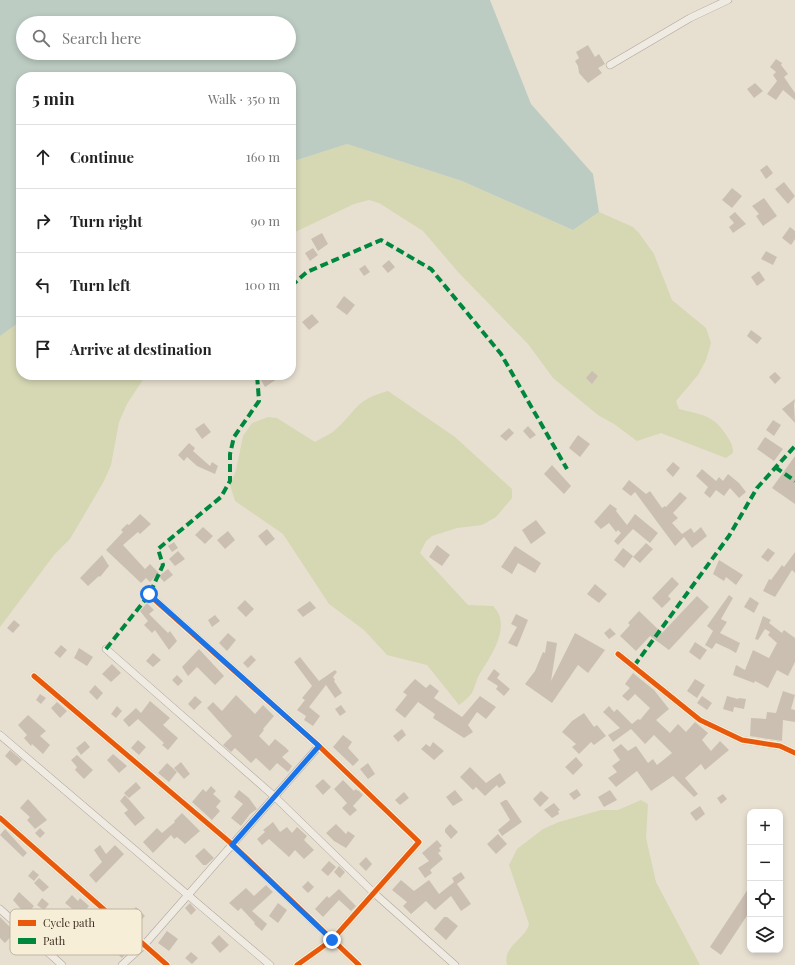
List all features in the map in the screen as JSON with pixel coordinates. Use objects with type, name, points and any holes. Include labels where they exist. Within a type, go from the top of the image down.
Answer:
[{"type":"street","points":[[610,65],[690,18],[728,0]]},
{"type":"street","points":[[149,594],[319,746],[419,842],[332,940],[297,965]]},
{"type":"street","points":[[106,649],[275,797],[374,892],[455,965]]},
{"type":"street","points":[[618,654],[700,720],[742,740],[780,746],[795,753]]},
{"type":"street","points":[[34,676],[232,845],[359,965]]},
{"type":"street","points":[[0,735],[270,965]]},
{"type":"street","points":[[167,965],[144,945],[319,746]]},
{"type":"street","points":[[0,818],[103,909]]},
{"type":"street","points":[[0,909],[10,918]]},
{"type":"street","points":[[51,955],[62,965]]},
{"type":"street","points":[[122,965],[133,955]]},
{"type":"green space","points":[[347,144],[462,181],[573,230],[599,212],[633,227],[654,254],[672,300],[706,328],[711,343],[706,360],[698,375],[676,401],[679,409],[700,414],[715,422],[730,440],[733,453],[726,458],[661,433],[637,441],[614,424],[598,415],[553,378],[528,344],[458,272],[423,231],[379,203],[369,200],[354,204],[296,232],[296,160]]},
{"type":"green space","points":[[16,325],[16,380],[143,380],[127,404],[119,422],[111,465],[104,481],[70,539],[54,555],[0,627],[0,336]]},
{"type":"green space","points":[[388,391],[455,437],[512,489],[512,498],[496,517],[482,525],[457,528],[432,536],[426,541],[420,553],[468,605],[493,606],[499,614],[501,623],[500,632],[494,651],[479,675],[472,693],[459,705],[427,665],[387,655],[364,630],[329,604],[283,534],[235,501],[230,485],[236,470],[243,436],[252,423],[268,417],[277,418],[315,442],[334,431],[362,402],[377,394]]},
{"type":"green space","points":[[641,800],[648,804],[646,838],[656,882],[700,965],[507,965],[506,958],[508,953],[527,930],[529,924],[509,865],[517,849],[543,829],[559,822],[601,810],[618,810]]},
{"type":"shaded area","points":[[0,0],[490,0],[531,104],[593,174],[599,212],[573,230],[462,181],[347,144],[296,160],[296,72],[16,72],[16,325],[0,336]]},
{"type":"building","points":[[588,45],[595,57],[599,54],[605,64],[598,68],[602,73],[588,83],[579,73],[578,66],[575,61],[579,58],[576,52]]},
{"type":"building","points":[[776,59],[782,63],[781,65],[788,74],[784,77],[795,93],[795,100],[783,90],[776,100],[767,94],[777,81],[773,75],[776,72],[770,67]]},
{"type":"building","points":[[755,83],[763,91],[754,98],[747,89]]},
{"type":"building","points":[[767,165],[773,173],[766,179],[760,170]]},
{"type":"building","points":[[784,182],[795,196],[788,204],[775,189]]},
{"type":"building","points":[[732,188],[742,196],[732,208],[722,200]]},
{"type":"building","points":[[764,198],[777,216],[763,226],[756,216],[759,214],[752,206]]},
{"type":"building","points":[[735,212],[746,224],[733,233],[729,227],[734,223],[729,217]]},
{"type":"building","points":[[790,227],[795,231],[795,239],[791,245],[782,238]]},
{"type":"building","points":[[322,233],[328,244],[318,251],[311,239]]},
{"type":"building","points":[[313,248],[318,255],[310,261],[305,253]]},
{"type":"building","points":[[766,251],[777,257],[773,265],[761,259]]},
{"type":"building","points":[[389,260],[395,267],[388,273],[382,266]]},
{"type":"building","points":[[365,265],[370,272],[364,276],[359,269]]},
{"type":"building","points":[[759,271],[765,280],[757,286],[751,277]]},
{"type":"building","points":[[344,296],[355,305],[347,315],[336,307]]},
{"type":"building","points":[[312,314],[319,322],[309,330],[302,322]]},
{"type":"building","points":[[751,330],[762,338],[757,344],[747,336]]},
{"type":"building","points":[[592,371],[598,376],[592,384],[586,378]]},
{"type":"building","points":[[775,372],[781,378],[775,384],[769,377]]},
{"type":"building","points":[[261,380],[276,380],[265,387]]},
{"type":"building","points":[[795,399],[794,405],[795,423],[782,409]]},
{"type":"building","points":[[773,420],[781,425],[774,436],[766,430]]},
{"type":"building","points":[[204,423],[211,432],[202,439],[195,429]]},
{"type":"building","points":[[528,426],[536,435],[530,439],[523,431]]},
{"type":"building","points":[[509,428],[514,433],[506,441],[500,436]]},
{"type":"building","points":[[578,435],[590,444],[580,457],[569,448]]},
{"type":"building","points":[[765,437],[783,449],[774,461],[757,449]]},
{"type":"building","points":[[189,443],[195,448],[193,451],[210,466],[212,462],[218,466],[215,474],[197,466],[187,457],[184,461],[178,455]]},
{"type":"building","points":[[795,456],[795,504],[772,488]]},
{"type":"building","points":[[673,462],[680,468],[673,477],[666,470]]},
{"type":"building","points":[[552,465],[571,486],[564,494],[544,474]]},
{"type":"building","points":[[702,469],[716,481],[719,477],[723,481],[728,474],[739,483],[746,492],[739,498],[730,488],[724,496],[716,490],[710,498],[704,493],[708,487],[696,476]]},
{"type":"building","points":[[629,480],[646,494],[650,491],[662,508],[665,506],[666,507],[680,492],[687,498],[673,513],[678,518],[672,523],[682,534],[691,528],[694,533],[701,527],[707,536],[692,548],[684,537],[675,546],[635,492],[631,496],[622,489]]},
{"type":"building","points":[[610,504],[617,509],[616,511],[627,525],[635,514],[658,533],[650,543],[633,529],[618,545],[614,541],[621,533],[618,530],[616,532],[609,523],[601,529],[594,522]]},
{"type":"building","points":[[140,514],[151,524],[140,534],[138,532],[123,545],[145,569],[150,564],[159,573],[150,582],[146,578],[141,583],[106,550],[123,532],[121,530],[127,524],[129,525]]},
{"type":"building","points":[[536,520],[546,533],[531,544],[522,530]]},
{"type":"building","points":[[203,527],[213,536],[205,544],[195,535]]},
{"type":"building","points":[[267,529],[275,539],[266,546],[258,536]]},
{"type":"building","points":[[228,531],[235,540],[225,549],[217,540]]},
{"type":"building","points":[[174,542],[178,548],[172,552],[168,546]]},
{"type":"building","points":[[646,543],[653,549],[640,563],[633,557]]},
{"type":"building","points":[[437,545],[450,555],[442,566],[429,557]]},
{"type":"building","points":[[515,546],[541,563],[535,573],[518,563],[512,574],[501,567]]},
{"type":"building","points":[[623,548],[633,556],[624,568],[614,560]]},
{"type":"building","points":[[768,548],[775,553],[768,562],[761,557]]},
{"type":"building","points":[[178,551],[185,559],[175,566],[169,559]]},
{"type":"building","points":[[795,552],[795,573],[792,570],[775,597],[763,591],[769,579],[771,580],[782,565],[784,567]]},
{"type":"building","points":[[102,555],[109,566],[100,577],[99,576],[88,586],[80,578]]},
{"type":"building","points":[[719,560],[743,575],[736,585],[726,577],[724,581],[713,574]]},
{"type":"building","points":[[168,569],[173,575],[164,582],[159,576]]},
{"type":"building","points":[[672,577],[679,584],[668,596],[671,599],[662,608],[652,598]]},
{"type":"building","points":[[595,584],[607,594],[599,603],[587,594]]},
{"type":"building","points":[[729,595],[733,598],[721,619],[727,622],[720,633],[740,643],[736,653],[716,643],[712,649],[705,645],[713,631],[707,626]]},
{"type":"building","points":[[697,596],[709,607],[669,650],[650,636],[636,651],[620,636],[630,625],[628,623],[639,611],[662,633]]},
{"type":"building","points":[[750,597],[759,603],[754,613],[744,607]]},
{"type":"building","points":[[245,600],[254,609],[246,617],[237,608]]},
{"type":"building","points":[[310,601],[316,608],[303,617],[297,610]]},
{"type":"building","points":[[147,603],[154,610],[149,614],[168,633],[170,631],[177,641],[169,650],[155,630],[152,633],[144,625],[148,621],[140,611]]},
{"type":"building","points":[[516,614],[528,620],[517,647],[508,643],[517,627],[511,624]]},
{"type":"building","points":[[215,615],[220,621],[212,627],[208,620]]},
{"type":"building","points":[[763,616],[771,620],[769,623],[782,633],[784,630],[795,638],[795,662],[788,676],[777,670],[768,688],[755,681],[754,683],[733,675],[736,665],[745,670],[753,650],[769,658],[777,643],[768,635],[770,632],[765,629],[758,640],[755,639]]},
{"type":"building","points":[[14,620],[20,625],[13,633],[7,628]]},
{"type":"building","points":[[610,628],[616,634],[609,639],[604,633]]},
{"type":"building","points":[[228,633],[236,640],[227,651],[219,643]]},
{"type":"building","points":[[575,633],[605,650],[588,673],[578,665],[552,703],[525,684],[535,671],[543,652],[545,653],[547,641],[557,643],[551,681]]},
{"type":"building","points":[[695,642],[707,650],[700,660],[689,652]]},
{"type":"building","points":[[61,645],[67,650],[60,658],[54,653]]},
{"type":"building","points":[[79,648],[93,657],[87,666],[74,658]]},
{"type":"building","points":[[199,649],[224,676],[215,685],[197,667],[188,676],[182,667]]},
{"type":"building","points":[[153,653],[161,660],[153,667],[146,661]]},
{"type":"building","points":[[251,655],[256,660],[248,668],[243,663]]},
{"type":"building","points":[[300,657],[319,681],[335,670],[337,672],[333,677],[335,680],[334,681],[342,693],[335,698],[326,685],[309,707],[320,716],[313,726],[304,720],[306,716],[297,710],[305,700],[302,698],[312,686],[294,662]]},
{"type":"building","points":[[112,664],[121,673],[111,682],[102,674]]},
{"type":"building","points":[[494,669],[500,674],[497,678],[510,689],[504,696],[496,689],[498,686],[487,679]]},
{"type":"building","points":[[633,673],[654,690],[669,709],[656,720],[670,733],[678,724],[686,732],[695,722],[708,733],[702,740],[711,751],[720,741],[729,750],[705,770],[701,764],[685,778],[698,794],[694,797],[673,776],[651,791],[637,771],[616,787],[608,778],[617,772],[612,766],[620,760],[613,750],[621,744],[628,751],[636,746],[648,763],[653,759],[657,765],[672,753],[654,735],[645,744],[631,729],[613,742],[608,735],[620,728],[603,712],[609,706],[614,712],[617,709],[632,724],[638,719],[640,720],[650,708],[635,694],[628,701],[622,696],[630,688],[625,684]]},
{"type":"building","points":[[177,675],[183,681],[178,686],[172,680]]},
{"type":"building","points":[[415,679],[426,688],[430,684],[439,691],[434,698],[462,717],[480,696],[496,707],[486,719],[477,712],[468,725],[473,732],[464,738],[433,718],[435,714],[418,702],[405,718],[395,710],[407,695],[403,692]]},
{"type":"building","points":[[695,679],[705,685],[697,698],[687,691]]},
{"type":"building","points":[[95,685],[103,693],[97,700],[89,692]]},
{"type":"building","points":[[783,691],[795,695],[791,709],[795,710],[795,722],[783,720],[782,741],[750,736],[751,718],[766,719],[767,712],[776,713]]},
{"type":"building","points":[[40,694],[46,698],[41,704],[36,700]]},
{"type":"building","points":[[236,695],[255,714],[263,705],[274,716],[259,736],[269,746],[275,739],[289,751],[282,757],[292,766],[288,772],[277,763],[270,771],[256,758],[251,763],[235,748],[231,752],[223,745],[232,736],[207,708],[213,702],[222,711]]},
{"type":"building","points":[[195,696],[202,702],[194,710],[188,704]]},
{"type":"building","points":[[702,696],[712,703],[707,710],[697,703]]},
{"type":"building","points":[[727,696],[738,699],[746,699],[744,709],[734,707],[733,712],[723,709]]},
{"type":"building","points":[[150,701],[170,718],[163,725],[178,738],[168,750],[162,745],[164,743],[138,719],[129,727],[123,720],[136,708],[141,713]]},
{"type":"building","points":[[57,702],[67,711],[60,718],[51,708]]},
{"type":"building","points":[[341,705],[346,712],[340,716],[335,709]]},
{"type":"building","points":[[117,706],[122,711],[116,718],[111,714]]},
{"type":"building","points":[[584,713],[594,727],[597,725],[606,736],[594,745],[591,742],[579,754],[572,747],[576,744],[562,732],[572,721]]},
{"type":"building","points":[[28,715],[46,731],[40,736],[50,745],[43,754],[32,744],[31,746],[24,738],[27,735],[18,725]]},
{"type":"building","points":[[402,729],[406,735],[398,742],[393,736]]},
{"type":"building","points":[[343,735],[352,742],[348,748],[359,760],[353,766],[333,747]]},
{"type":"building","points":[[138,740],[146,747],[139,755],[131,748]]},
{"type":"building","points":[[85,741],[90,747],[81,755],[76,748]]},
{"type":"building","points":[[433,742],[444,751],[434,760],[421,749],[426,744],[430,747]]},
{"type":"building","points":[[10,750],[22,760],[16,766],[5,756]]},
{"type":"building","points":[[113,754],[127,766],[119,773],[107,760]]},
{"type":"building","points":[[77,755],[93,770],[84,779],[75,770],[77,767],[71,760]]},
{"type":"building","points":[[576,757],[583,765],[573,775],[565,767]]},
{"type":"building","points":[[181,762],[190,774],[184,779],[174,768]]},
{"type":"building","points":[[167,763],[177,772],[169,782],[158,773]]},
{"type":"building","points":[[368,763],[375,774],[368,779],[360,769]]},
{"type":"building","points":[[470,767],[486,783],[500,773],[506,783],[499,788],[497,785],[485,796],[476,787],[473,790],[460,777]]},
{"type":"building","points":[[323,779],[331,787],[323,795],[315,786]]},
{"type":"building","points":[[343,780],[354,791],[355,789],[363,795],[353,806],[357,810],[350,816],[342,808],[347,803],[334,789]]},
{"type":"building","points":[[136,782],[141,788],[129,798],[124,793]]},
{"type":"building","points":[[211,786],[216,791],[213,794],[221,801],[216,807],[220,811],[212,820],[192,802],[203,789],[206,792]]},
{"type":"building","points":[[577,789],[581,795],[574,800],[569,794]]},
{"type":"building","points":[[239,790],[249,798],[257,809],[250,814],[241,826],[231,818],[243,804],[234,797]]},
{"type":"building","points":[[455,790],[463,800],[453,806],[446,797]]},
{"type":"building","points":[[610,790],[617,800],[604,807],[598,797]]},
{"type":"building","points":[[541,791],[549,798],[540,807],[533,799]]},
{"type":"building","points":[[404,792],[409,798],[400,805],[395,800]]},
{"type":"building","points":[[723,794],[727,799],[721,804],[717,798]]},
{"type":"building","points":[[125,795],[145,818],[135,826],[124,813],[128,810],[120,801]]},
{"type":"building","points":[[28,799],[47,820],[35,829],[27,820],[30,817],[20,808]]},
{"type":"building","points":[[507,800],[522,822],[502,836],[498,830],[510,820],[500,803]]},
{"type":"building","points":[[554,803],[560,810],[558,811],[559,814],[552,818],[544,810]]},
{"type":"building","points":[[700,806],[705,814],[696,821],[690,813]]},
{"type":"building","points":[[182,813],[200,831],[185,844],[177,837],[174,839],[171,835],[153,853],[143,842],[157,828],[162,833],[175,822],[174,821]]},
{"type":"building","points":[[273,822],[280,832],[287,827],[292,833],[297,827],[307,836],[304,840],[314,850],[304,859],[295,850],[289,857],[269,839],[262,845],[257,839],[265,832],[263,830]]},
{"type":"building","points":[[336,824],[346,834],[348,831],[355,836],[346,848],[334,841],[326,833]]},
{"type":"building","points":[[450,824],[458,832],[451,839],[445,832],[445,829]]},
{"type":"building","points":[[40,828],[45,833],[40,838],[35,833]]},
{"type":"building","points":[[5,829],[27,853],[23,857],[0,835]]},
{"type":"building","points":[[498,834],[507,844],[496,854],[487,844]]},
{"type":"building","points":[[437,840],[442,846],[439,848],[441,851],[438,853],[443,859],[430,870],[432,873],[425,878],[418,868],[429,861],[422,853]]},
{"type":"building","points":[[100,845],[106,854],[115,845],[124,854],[96,883],[89,875],[102,862],[94,850]]},
{"type":"building","points":[[204,848],[214,858],[206,865],[203,865],[195,856]]},
{"type":"building","points":[[366,857],[372,864],[366,871],[359,864]]},
{"type":"building","points":[[329,861],[336,867],[328,876],[321,870]]},
{"type":"building","points":[[339,866],[345,872],[340,878],[334,872]]},
{"type":"building","points":[[33,870],[39,875],[34,881],[28,876]]},
{"type":"building","points":[[461,872],[465,878],[457,884],[471,904],[461,911],[451,896],[435,910],[426,901],[411,914],[403,906],[407,902],[392,890],[401,880],[414,891],[429,880],[439,894],[454,882],[452,878]]},
{"type":"building","points":[[39,878],[49,887],[43,892],[34,883]]},
{"type":"building","points":[[308,881],[314,887],[308,893],[302,887]]},
{"type":"building","points":[[266,885],[273,892],[252,911],[267,924],[262,931],[241,908],[238,911],[229,903],[246,888],[254,896]]},
{"type":"building","points":[[339,889],[356,906],[351,911],[339,900],[323,917],[315,909],[327,896],[329,898]]},
{"type":"building","points":[[747,891],[747,916],[721,955],[710,947]]},
{"type":"building","points":[[19,892],[34,906],[31,909],[21,909],[13,900]]},
{"type":"building","points":[[72,895],[78,901],[80,898],[89,906],[87,909],[72,909],[65,903]]},
{"type":"building","points":[[42,898],[49,904],[45,909],[37,905]]},
{"type":"building","points":[[190,903],[196,910],[191,915],[185,908]]},
{"type":"building","points":[[278,903],[287,910],[278,923],[269,916]]},
{"type":"building","points":[[0,917],[10,927],[10,938],[5,943],[0,938]]},
{"type":"building","points":[[444,917],[447,917],[458,926],[446,940],[434,929]]},
{"type":"building","points":[[167,931],[178,939],[169,951],[158,943]]},
{"type":"building","points":[[219,935],[229,945],[220,953],[211,943]]},
{"type":"building","points":[[191,952],[198,958],[192,964],[185,958]]},
{"type":"marked path","points":[[296,282],[307,272],[381,240],[431,269],[501,354],[567,469]]},
{"type":"marked path","points":[[106,649],[149,595],[163,565],[158,549],[221,497],[230,481],[230,454],[234,437],[259,401],[257,380]]},
{"type":"marked path","points":[[634,666],[729,536],[757,488],[795,446]]},
{"type":"marked path","points":[[775,467],[795,481]]},
{"type":"cycle path","points":[[149,595],[319,746],[419,842],[332,940],[297,965]]},
{"type":"cycle path","points":[[618,654],[700,720],[742,740],[780,746],[795,753]]},
{"type":"cycle path","points":[[34,676],[233,845],[359,965]]},
{"type":"cycle path","points":[[0,818],[103,909]]},
{"type":"cycle path","points":[[142,943],[167,965]]},
{"type":"route","points":[[149,594],[319,746],[232,845],[332,940]]}]
